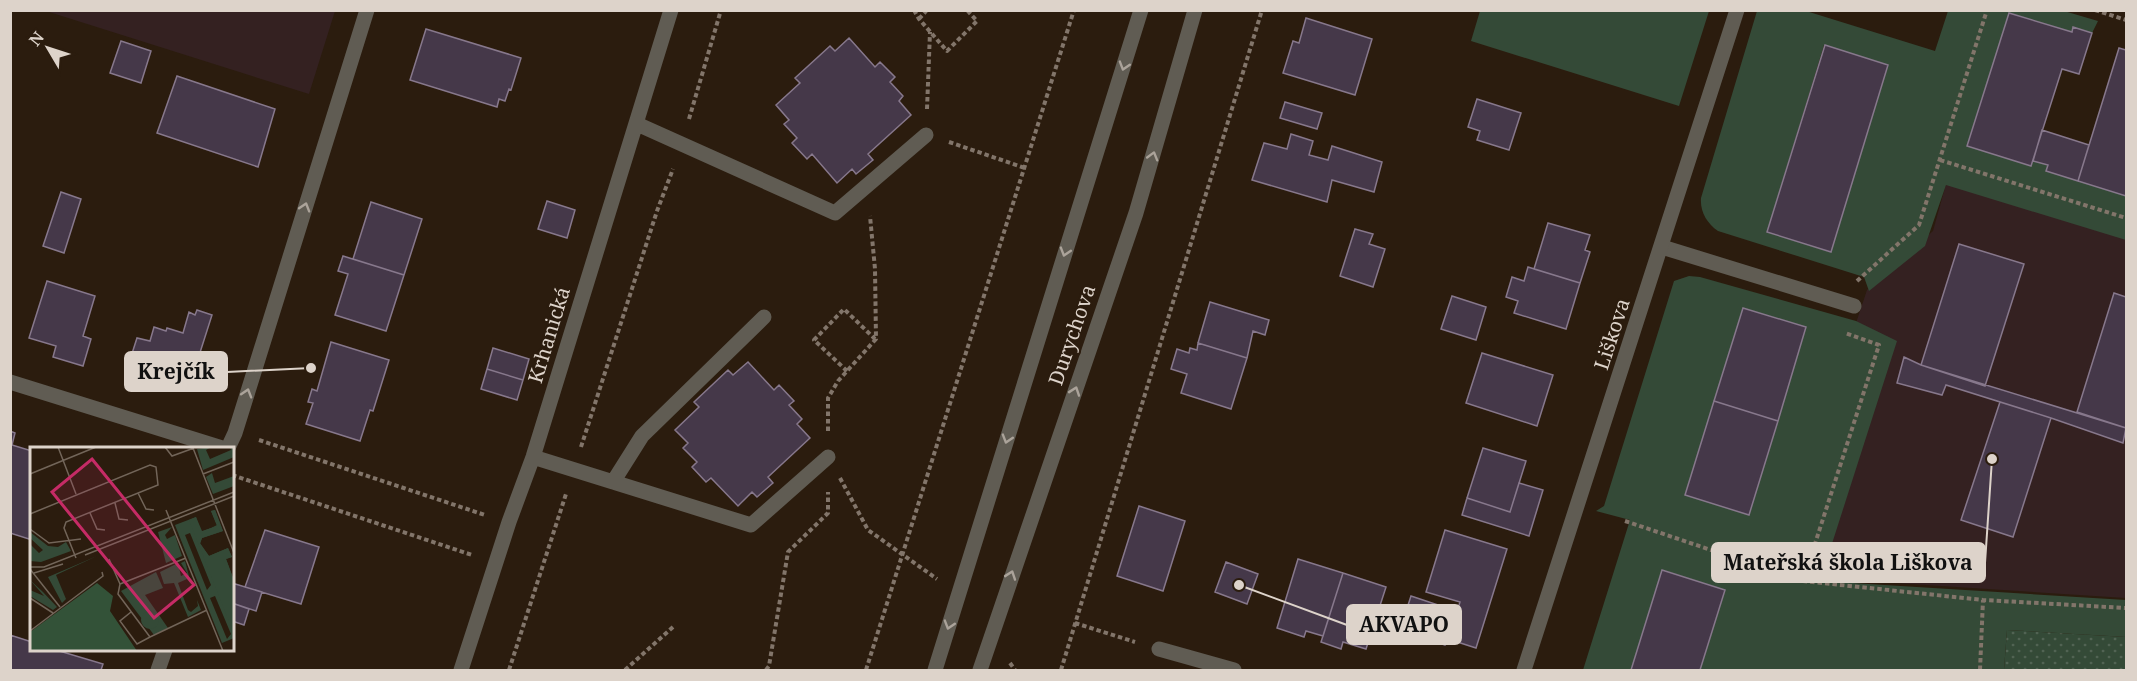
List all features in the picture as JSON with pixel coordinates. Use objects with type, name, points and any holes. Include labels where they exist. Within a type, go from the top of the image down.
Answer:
[{"type":"street","points":[[228,447],[235,433],[367,10]]},
{"type":"street","name":"Krhanická","points":[[461,670],[495,563],[533,458],[671,10]]},
{"type":"street","name":"Durychova","points":[[935,670],[1141,10]]},
{"type":"street","name":"Durychova","points":[[980,670],[1136,213],[1195,10]]},
{"type":"street","name":"Liškova","points":[[1524,670],[1737,10]]},
{"type":"street","points":[[637,124],[835,213],[926,135]]},
{"type":"street","points":[[1662,247],[1850,305]]},
{"type":"street","points":[[613,482],[642,436],[764,317]]},
{"type":"street","points":[[10,382],[219,447]]},
{"type":"street","points":[[533,458],[751,525],[828,457]]},
{"type":"street","points":[[1158,649],[1234,670]]},
{"type":"street","points":[[158,670],[165,651]]},
{"type":"path","points":[[509,670],[657,211],[682,145],[721,10]]},
{"type":"path","points":[[914,10],[947,51],[977,21],[968,10]]},
{"type":"path","points":[[919,19],[927,10]]},
{"type":"path","points":[[866,670],[1074,10]]},
{"type":"path","points":[[1061,670],[1262,10]]},
{"type":"path","points":[[1803,581],[1879,345],[1838,330],[1850,305],[1853,285],[1919,225],[1987,10]]},
{"type":"path","points":[[2095,10],[2127,20]]},
{"type":"path","points":[[930,32],[926,135],[1025,168]]},
{"type":"path","points":[[1940,160],[2127,218]]},
{"type":"path","points":[[765,670],[769,666],[788,552],[828,513],[828,398],[847,371],[876,339],[875,269],[868,185]]},
{"type":"path","points":[[847,371],[814,340],[844,309],[876,339]]},
{"type":"path","points":[[235,433],[509,522]]},
{"type":"path","points":[[828,457],[868,530],[903,555]]},
{"type":"path","points":[[234,476],[495,563]]},
{"type":"path","points":[[1625,521],[1803,581],[1983,600],[2127,608]]},
{"type":"path","points":[[1980,670],[1983,600]]},
{"type":"path","points":[[1075,623],[1158,649]]},
{"type":"path","points":[[625,670],[674,626]]},
{"type":"shaded area","points":[[46,11],[335,11],[309,94]]},
{"type":"shaded area","points":[[1946,184],[2126,239],[2126,598],[1817,578],[1856,323],[1867,290],[1933,231]]},
{"type":"green space","points":[[1480,10],[1709,11],[1679,106],[1471,41]]},
{"type":"green space","points":[[1757,11],[1806,11],[1935,51],[1948,11],[2064,11],[2098,21],[2092,33],[2073,27],[2072,32],[2009,13],[1967,146],[2031,166],[2033,161],[2048,165],[2047,171],[2126,196],[2126,240],[1946,185],[1925,246],[1869,291],[1864,277],[1718,231],[1705,217],[1701,198]],"holes":[[[1824,45],[1888,65],[1830,252],[1767,232]]]},
{"type":"green space","points":[[1689,276],[1700,277],[1856,321],[1897,341],[1820,581],[2126,600],[2126,637],[2007,630],[2004,670],[1700,670],[1725,590],[1663,570],[1631,670],[1583,670],[1630,520],[1596,511],[1604,506],[1674,281]],"holes":[[[1743,308],[1806,327],[1748,514],[1685,495]]]},
{"type":"green space","points":[[2007,630],[2126,637],[2126,670],[2004,670]]},
{"type":"building","points":[[2009,13],[2072,32],[2073,27],[2092,33],[2079,74],[2062,69],[2031,166],[1967,146]]},
{"type":"building","points":[[1306,18],[1372,39],[1355,95],[1283,73],[1293,41],[1299,43]]},
{"type":"building","points":[[426,29],[521,58],[505,101],[499,99],[497,107],[410,80]]},
{"type":"building","points":[[849,38],[875,67],[880,62],[895,77],[890,82],[903,96],[899,101],[911,115],[868,154],[873,160],[856,174],[852,169],[837,183],[812,154],[807,159],[792,143],[797,138],[784,124],[789,120],[776,105],[800,83],[795,78],[830,46],[835,51]]},
{"type":"building","points":[[121,41],[151,51],[141,83],[110,73]]},
{"type":"building","points":[[1825,45],[1888,65],[1831,252],[1767,232]]},
{"type":"building","points":[[2119,48],[2126,50],[2126,196],[2078,181]]},
{"type":"building","points":[[177,76],[275,109],[258,167],[157,133]]},
{"type":"building","points":[[1477,99],[1521,113],[1509,150],[1477,140],[1480,131],[1468,127]]},
{"type":"building","points":[[1285,102],[1322,113],[1317,129],[1280,118]]},
{"type":"building","points":[[2042,130],[2089,145],[2078,181],[2046,171],[2048,165],[2033,161]]},
{"type":"building","points":[[1291,134],[1313,141],[1309,155],[1328,160],[1332,146],[1382,162],[1374,192],[1332,180],[1327,202],[1252,180],[1264,143],[1287,149]]},
{"type":"building","points":[[61,192],[81,199],[64,253],[43,246]]},
{"type":"building","points":[[547,201],[575,210],[567,238],[538,229]]},
{"type":"building","points":[[371,202],[422,219],[404,275],[353,259]]},
{"type":"building","points":[[1548,223],[1590,235],[1585,250],[1590,252],[1580,283],[1534,269]]},
{"type":"building","points":[[1355,229],[1373,234],[1369,244],[1385,249],[1373,287],[1340,276]]},
{"type":"building","points":[[1959,244],[2024,264],[1985,386],[1921,365]]},
{"type":"building","points":[[343,256],[404,275],[386,331],[335,315],[348,274],[338,271]]},
{"type":"building","points":[[1528,267],[1580,283],[1566,329],[1514,313],[1518,301],[1506,297],[1512,277],[1524,281]]},
{"type":"building","points":[[47,281],[95,296],[83,336],[91,339],[83,366],[53,357],[56,346],[29,338]]},
{"type":"building","points":[[2114,293],[2126,297],[2126,428],[2077,412]]},
{"type":"building","points":[[1452,296],[1486,307],[1476,340],[1441,329]]},
{"type":"building","points":[[1210,302],[1269,320],[1265,335],[1253,331],[1247,358],[1198,343]]},
{"type":"building","points":[[1743,308],[1806,327],[1778,421],[1714,401]]},
{"type":"building","points":[[197,310],[212,315],[189,387],[128,366],[137,338],[150,341],[154,327],[183,333],[189,312],[195,315]]},
{"type":"building","points":[[331,342],[389,360],[373,411],[370,410],[360,441],[306,424],[313,403],[308,402],[312,389],[317,391]]},
{"type":"building","points":[[1198,343],[1247,358],[1231,409],[1181,393],[1187,374],[1171,369],[1177,349],[1189,353],[1190,348],[1197,350]]},
{"type":"building","points":[[493,348],[529,359],[523,380],[487,369]]},
{"type":"building","points":[[1482,353],[1553,375],[1537,426],[1466,403]]},
{"type":"building","points":[[1904,357],[1921,365],[2126,428],[2123,443],[1946,385],[1942,395],[1897,383]]},
{"type":"building","points":[[748,362],[774,390],[779,385],[794,401],[789,405],[802,419],[797,424],[810,438],[768,477],[773,483],[757,497],[752,492],[738,506],[711,478],[706,482],[692,467],[697,462],[683,448],[688,443],[675,430],[699,407],[694,402],[728,370],[733,375]]},
{"type":"building","points":[[487,369],[523,380],[517,400],[481,389]]},
{"type":"building","points":[[1714,401],[1778,421],[1749,515],[1685,495]]},
{"type":"building","points":[[2000,402],[2051,418],[2013,537],[1961,520]]},
{"type":"building","points":[[10,431],[15,433],[12,445],[30,450],[30,539],[10,533]]},
{"type":"building","points":[[1483,448],[1526,461],[1510,512],[1467,498]]},
{"type":"building","points":[[1519,483],[1543,490],[1529,536],[1462,515],[1467,498],[1510,512]]},
{"type":"building","points":[[1139,506],[1185,521],[1163,591],[1117,576]]},
{"type":"building","points":[[265,530],[319,547],[301,604],[245,587]]},
{"type":"building","points":[[1445,530],[1507,549],[1476,648],[1448,639],[1460,602],[1426,592]]},
{"type":"building","points":[[1298,559],[1343,573],[1323,636],[1306,631],[1304,637],[1277,628]]},
{"type":"building","points":[[1226,562],[1258,574],[1247,604],[1215,592]]},
{"type":"building","points":[[1662,570],[1725,590],[1700,670],[1631,670]]},
{"type":"building","points":[[1343,573],[1386,587],[1366,649],[1343,642],[1341,649],[1321,642]]},
{"type":"building","points":[[234,584],[262,592],[256,611],[234,604]]},
{"type":"building","points":[[1411,596],[1456,611],[1445,645],[1400,630]]},
{"type":"building","points":[[234,604],[249,609],[244,625],[234,622]]},
{"type":"building","points":[[10,635],[30,641],[30,651],[59,651],[103,664],[101,670],[10,670]]},
{"type":"place","name":"Krejčík","points":[[311,368]]},
{"type":"place","name":"Mateřská škola Liškova","points":[[1992,459]]},
{"type":"place","name":"AKVAPO","points":[[1239,585]]}]
